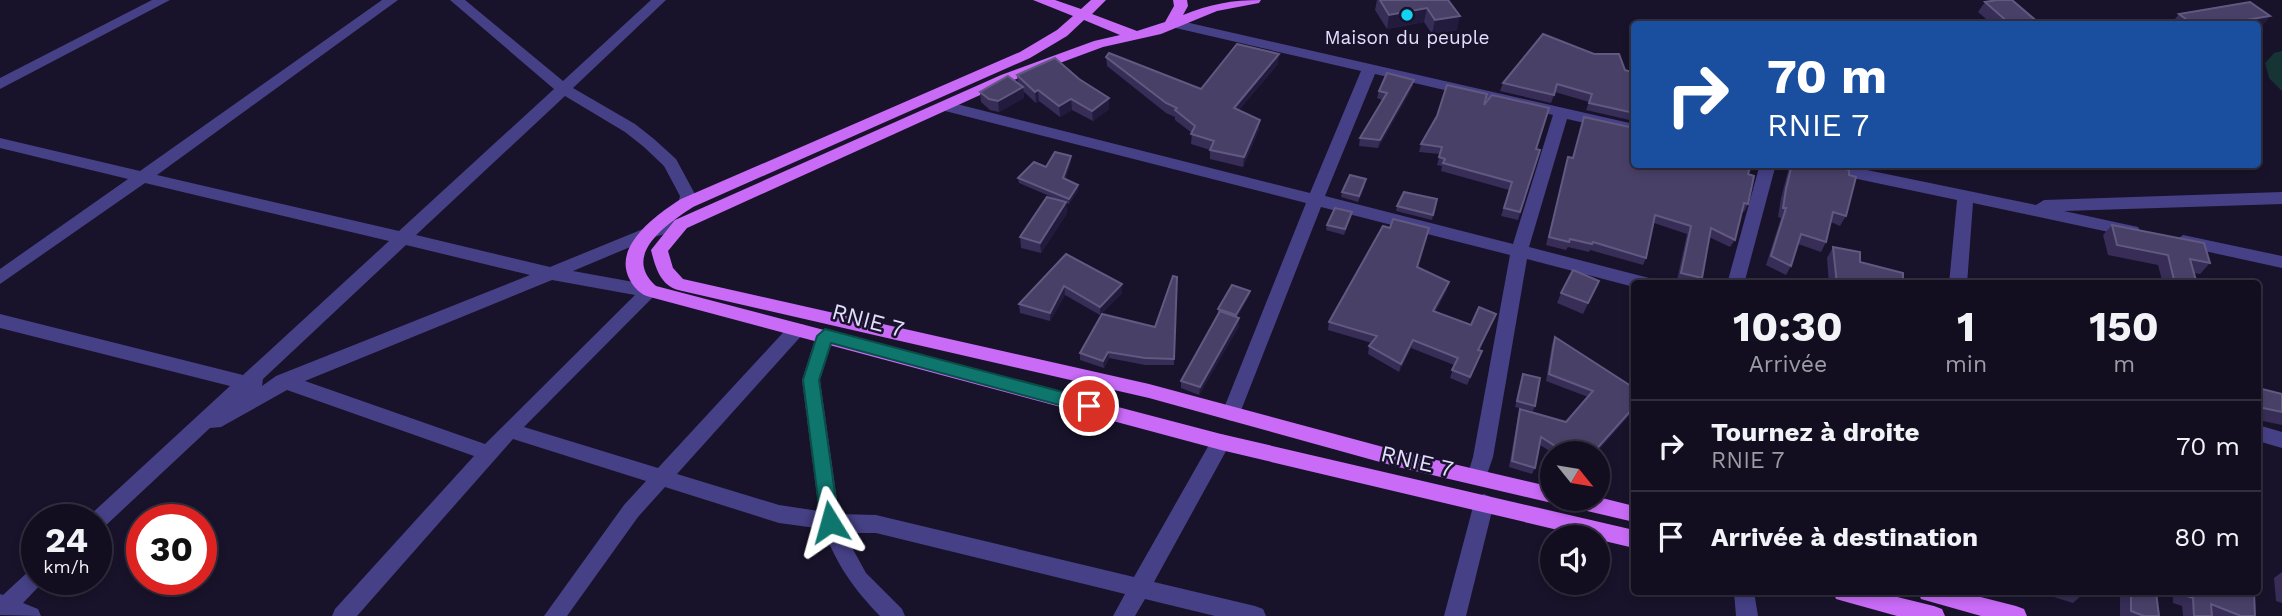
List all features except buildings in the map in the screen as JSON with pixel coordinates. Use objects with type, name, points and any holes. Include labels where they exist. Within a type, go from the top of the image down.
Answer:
[{"type":"main road","points":[[1040,0],[1084,14],[1097,23],[1132,34]]},
{"type":"main road","points":[[650,291],[636,278],[634,260],[649,233],[664,218],[687,203],[1025,55],[1062,33],[1099,0]]},
{"type":"main road","points":[[1172,23],[1181,6],[1180,0]]},
{"type":"main road","name":"RNIE 7","points":[[1254,0],[1213,8],[1156,31],[1132,34],[1006,78],[681,224],[659,250],[665,271],[678,284],[1149,391],[1398,459],[1540,492]]},
{"type":"main road","name":"RNIE 7","points":[[650,291],[1221,442],[1631,538]]},
{"type":"main road","points":[[1610,508],[1631,513]]},
{"type":"main road","points":[[1854,595],[1934,616]]},
{"type":"main road","points":[[1968,597],[2016,616]]},
{"type":"street","points":[[0,84],[163,0]]},
{"type":"street","points":[[0,278],[391,0]]},
{"type":"street","points":[[457,0],[564,89],[630,128],[649,143],[670,163],[688,196],[687,203],[550,273]]},
{"type":"street","points":[[112,507],[659,0]]},
{"type":"street","points":[[1172,23],[1631,128]]},
{"type":"street","points":[[1231,413],[1265,322],[1369,69]]},
{"type":"street","points":[[945,106],[1634,280]]},
{"type":"street","points":[[1476,477],[1483,457],[1520,249],[1561,114]]},
{"type":"street","points":[[0,143],[550,273],[650,291]]},
{"type":"street","points":[[1736,280],[1767,168]]},
{"type":"street","points":[[1829,168],[2282,262]]},
{"type":"street","points":[[1958,280],[1965,196]]},
{"type":"street","points":[[2017,207],[2282,198]]},
{"type":"street","points":[[187,438],[287,381],[649,233],[681,224]]},
{"type":"street","points":[[343,616],[509,430],[650,291]]},
{"type":"street","points":[[0,321],[246,383],[287,381],[488,453]]},
{"type":"street","points":[[555,616],[631,511],[797,329]]},
{"type":"street","points":[[825,336],[811,380],[830,522],[844,556],[859,580],[894,616]]},
{"type":"street","points":[[509,430],[779,514],[830,522],[876,524],[1255,616]]},
{"type":"street","points":[[2261,434],[2282,440]]},
{"type":"street","points":[[1124,616],[1221,442]]},
{"type":"street","points":[[1455,616],[1484,503]]},
{"type":"street","points":[[21,590],[3,605],[30,616]]},
{"type":"street","points":[[1744,595],[1747,616]]},
{"type":"green space","points":[[2282,51],[2282,91],[2269,78],[2265,63],[2274,53]]},
{"type":"place","name":"Maison du peuple","points":[[1407,15]]},
{"type":"route","points":[[830,522],[811,380],[825,336],[1089,406]]}]
